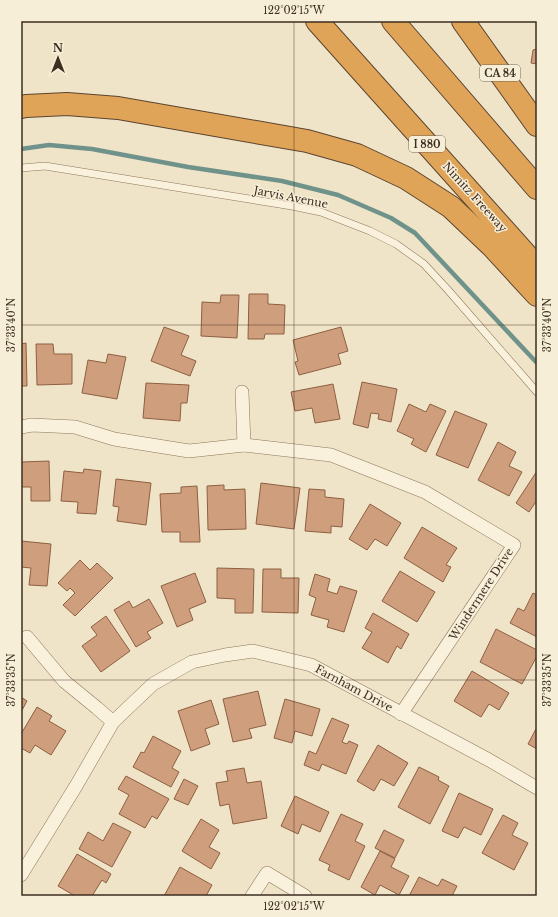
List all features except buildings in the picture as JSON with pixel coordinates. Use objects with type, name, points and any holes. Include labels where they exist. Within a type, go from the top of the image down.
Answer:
[{"type":"highway","name":"Nimitz Freeway","points":[[317,21],[537,267]]},
{"type":"highway","points":[[393,21],[537,188]]},
{"type":"highway","name":"CA 84","points":[[463,21],[537,124]]},
{"type":"highway","points":[[21,107],[67,104],[118,108],[307,141],[357,155],[406,178],[451,208],[492,246],[537,295]]},
{"type":"street","points":[[242,392],[244,445]]},
{"type":"street","name":"Windermere Drive","points":[[21,427],[32,425],[75,426],[114,439],[189,451],[244,445],[331,455],[425,492],[514,545],[401,714]]},
{"type":"street","points":[[27,637],[64,681],[98,708],[112,722]]},
{"type":"street","name":"Farnham Drive","points":[[21,875],[76,786],[112,722],[153,684],[192,662],[224,655],[253,651],[311,665],[489,760],[537,788]]},
{"type":"street","points":[[252,896],[267,873],[305,896]]},
{"type":"lane","name":"Jarvis Avenue","points":[[21,168],[45,166],[292,206],[321,212],[370,231],[396,244],[424,264],[537,392]]},
{"type":"waterway","points":[[21,149],[49,145],[92,149],[188,167],[282,181],[338,195],[391,218],[415,233],[537,363]]}]
